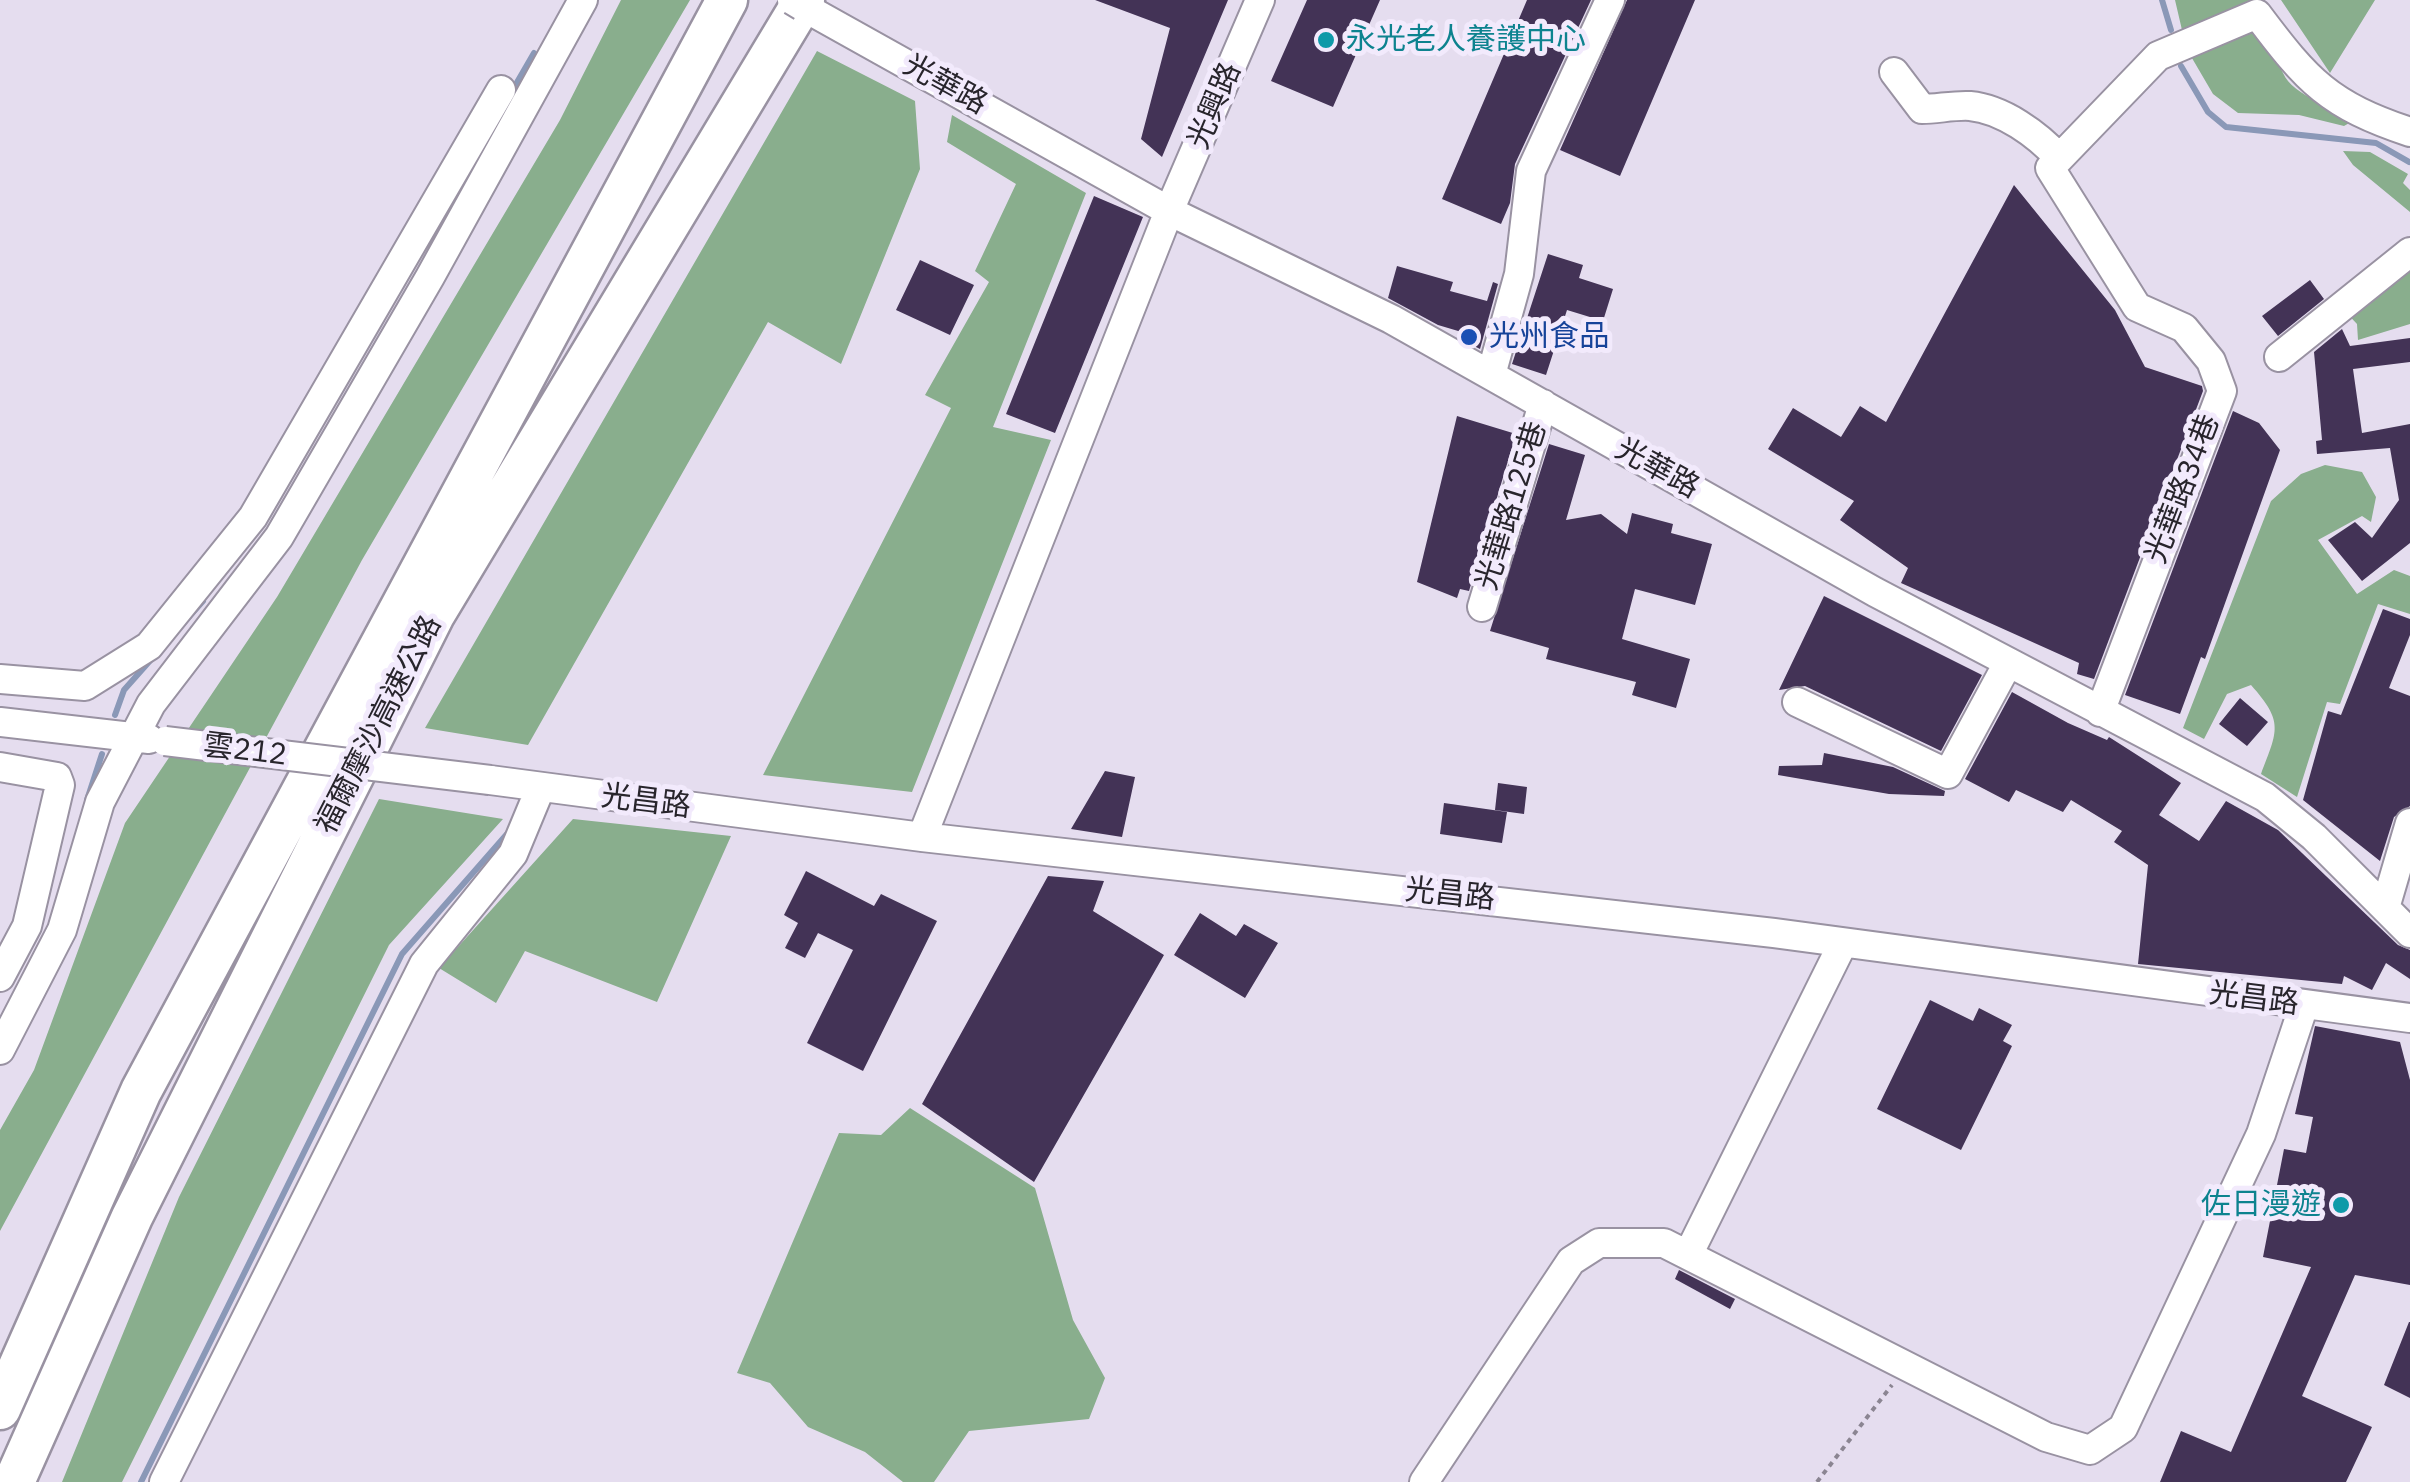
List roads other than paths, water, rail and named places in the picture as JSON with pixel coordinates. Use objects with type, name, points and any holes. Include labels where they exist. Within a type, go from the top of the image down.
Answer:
[{"type":"highway","name":"福爾摩沙高速公路","points":[[0,1409],[141,1090],[727,0]]},
{"type":"highway","name":"福爾摩沙高速公路","points":[[14,1482],[132,1217],[434,615],[804,0]]},
{"type":"highway","points":[[0,1392],[36,1334]]},
{"type":"street","points":[[0,1050],[62,930],[100,802],[151,704],[279,537],[430,278],[582,0]]},
{"type":"street","name":"光華路","points":[[792,0],[1169,211],[1391,318],[2008,664],[2265,798],[2314,836],[2410,932]]},
{"type":"street","name":"光興路","points":[[922,836],[1169,211],[1260,0]]},
{"type":"street","points":[[1492,375],[1518,274],[1530,172],[1610,0]]},
{"type":"street","points":[[1894,72],[1922,110],[1971,106],[1990,112],[2038,136],[2059,158],[2158,56],[2257,14],[2323,93],[2359,115],[2410,132]]},
{"type":"street","points":[[0,679],[85,686],[150,646],[253,517],[500,90]]},
{"type":"street","name":"光華路34巷","points":[[2059,158],[2050,168],[2138,307],[2184,328],[2210,361],[2222,391],[2100,712]]},
{"type":"street","points":[[2279,357],[2410,252]]},
{"type":"street","name":"光華路125巷","points":[[1482,607],[1543,404]]},
{"type":"street","points":[[253,517],[279,537]]},
{"type":"street","points":[[1797,702],[1948,774],[2008,664]]},
{"type":"street","name":"雲212","points":[[0,722],[490,780]]},
{"type":"street","points":[[0,767],[57,777],[60,785],[27,926],[0,976]]},
{"type":"street","name":"光昌路","points":[[490,780],[922,836],[1843,942],[2410,1018]]},
{"type":"street","points":[[164,1482],[424,964],[513,854],[540,789]]},
{"type":"street","points":[[2386,908],[2410,822]]},
{"type":"street","points":[[1688,1256],[1843,942]]},
{"type":"street","points":[[1424,1482],[1572,1261],[1599,1244],[1664,1244],[2046,1437],[2090,1450],[2123,1428],[2261,1134],[2304,1005]]},
{"type":"waterway","points":[[2162,0],[2171,30]]},
{"type":"waterway","points":[[512,91],[534,53]]},
{"type":"waterway","points":[[2181,66],[2208,112],[2226,127],[2376,143],[2409,162]]},
{"type":"waterway","points":[[115,715],[124,690],[203,601]]},
{"type":"waterway","points":[[87,800],[102,754]]},
{"type":"waterway","points":[[141,1482],[402,954],[507,834]]},
{"type":"place","name":"永光老人養護中心","points":[[1326,40]]},
{"type":"place","name":"光州食品","points":[[1469,337]]},
{"type":"place","name":"佐日漫遊","points":[[2341,1205]]}]
